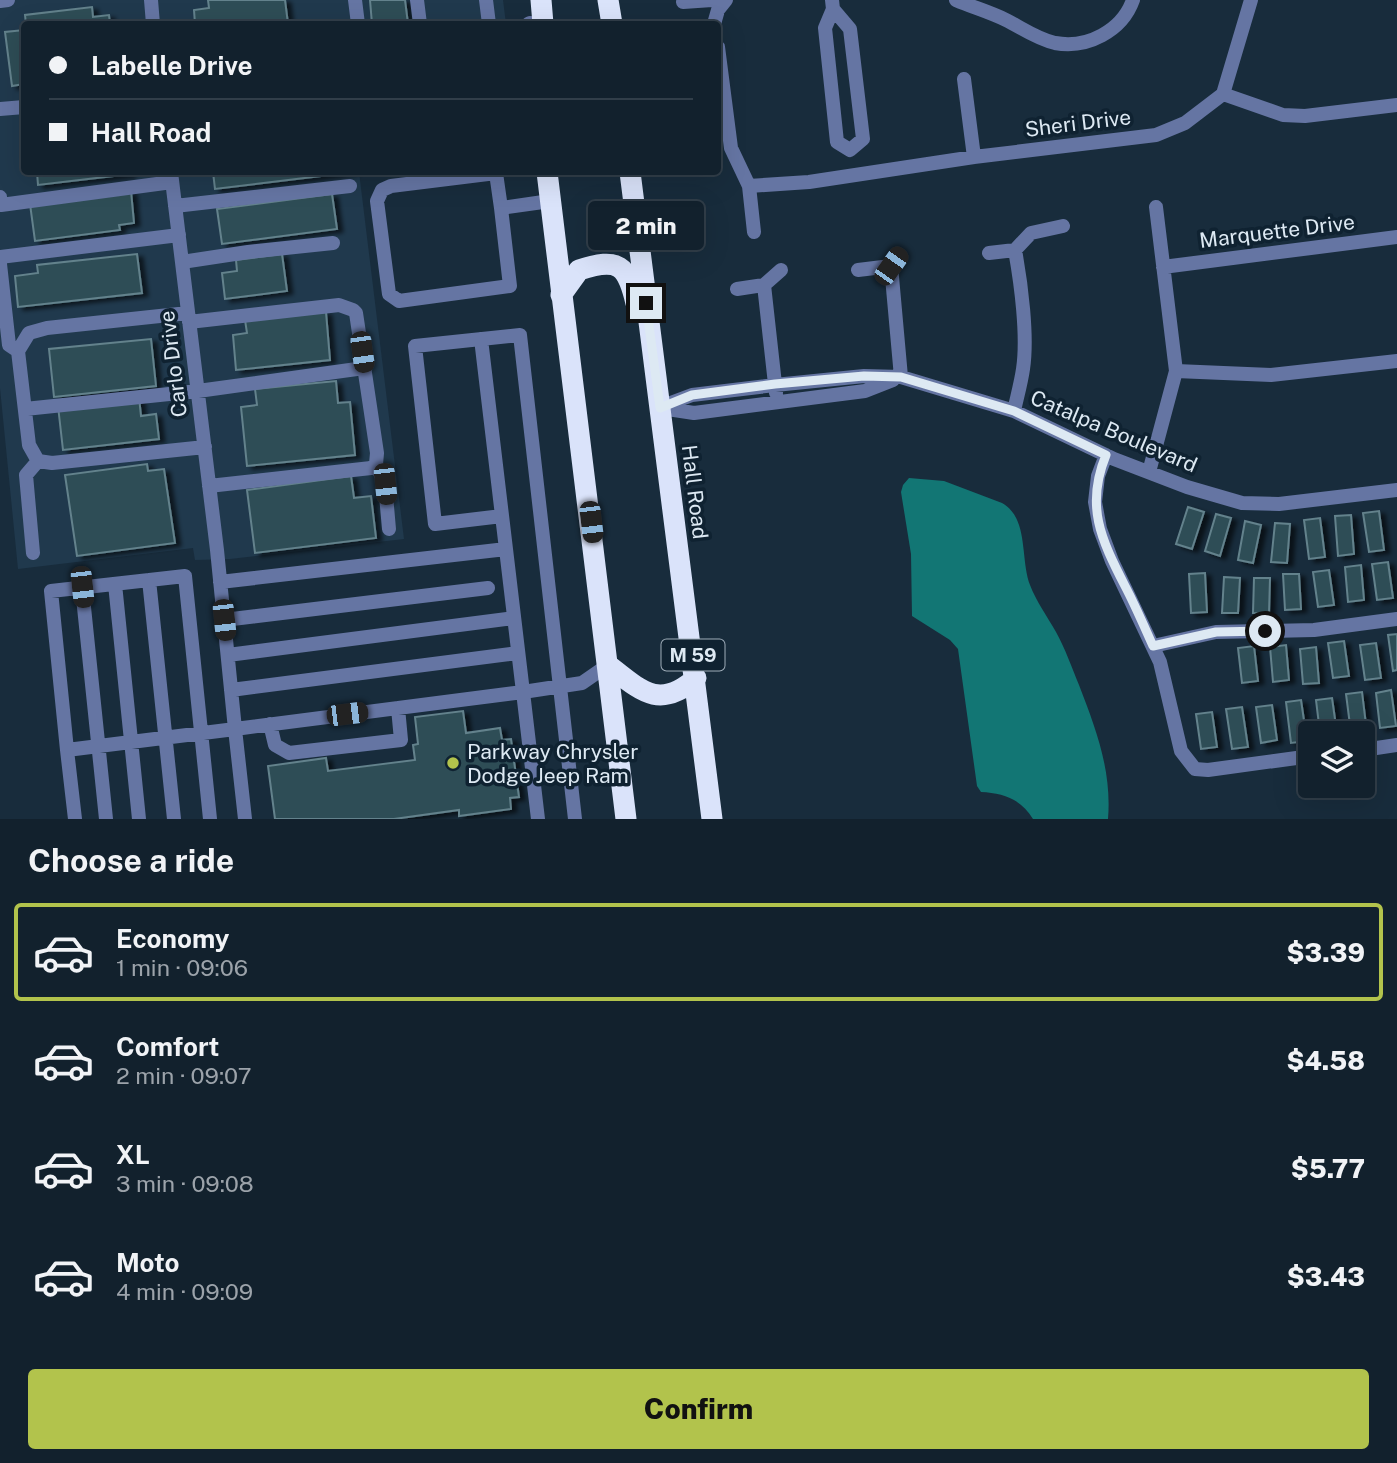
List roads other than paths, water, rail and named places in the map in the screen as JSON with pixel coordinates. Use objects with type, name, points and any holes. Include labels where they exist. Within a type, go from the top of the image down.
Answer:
[{"type":"highway","points":[[528,0],[532,21]]},
{"type":"highway","points":[[534,21],[541,0]]},
{"type":"highway","points":[[608,0],[612,21]]},
{"type":"highway","points":[[547,175],[626,819]]},
{"type":"highway","name":"Hall Road","points":[[630,175],[712,819]]},
{"type":"highway","points":[[561,295],[579,270],[595,265],[607,264],[629,276],[660,408]]},
{"type":"highway","points":[[608,665],[643,692],[661,696],[674,694],[696,678]]},
{"type":"street","points":[[0,1],[8,0]]},
{"type":"street","points":[[150,0],[153,21]]},
{"type":"street","points":[[355,0],[358,21]]},
{"type":"street","points":[[417,0],[420,21]]},
{"type":"street","points":[[486,0],[489,21]]},
{"type":"street","points":[[683,2],[712,0]]},
{"type":"street","points":[[716,21],[718,10],[726,0]]},
{"type":"street","points":[[956,0],[1005,19],[1036,37],[1055,43],[1073,44],[1109,33],[1133,0]]},
{"type":"street","points":[[1251,0],[1223,94],[1283,115],[1305,116],[1397,105]]},
{"type":"street","points":[[833,5],[850,29],[863,139],[850,150],[837,142],[825,29],[833,5]]},
{"type":"street","points":[[721,70],[731,148],[749,186],[754,232]]},
{"type":"street","points":[[964,79],[974,157]]},
{"type":"street","name":"Sheri Drive","points":[[749,186],[809,182],[974,157],[1156,135],[1185,123],[1223,94]]},
{"type":"street","points":[[0,109],[21,107]]},
{"type":"street","points":[[480,175],[391,186],[382,190],[377,201],[389,294],[399,301],[510,286],[496,175]]},
{"type":"street","points":[[0,197],[1,205],[172,177]]},
{"type":"street","name":"Carlo Drive","points":[[172,177],[217,550],[245,819]]},
{"type":"street","points":[[175,206],[350,186]]},
{"type":"street","points":[[501,208],[550,201]]},
{"type":"street","points":[[1149,472],[1176,371],[1156,207]]},
{"type":"street","points":[[989,253],[1015,250],[1031,233],[1063,226]]},
{"type":"street","points":[[0,257],[179,235]]},
{"type":"street","name":"Marquette Drive","points":[[1163,267],[1397,237]]},
{"type":"street","points":[[182,262],[333,243]]},
{"type":"street","points":[[1014,411],[1025,351],[1015,250]]},
{"type":"street","points":[[660,408],[694,413],[865,391],[901,377],[895,260],[858,270]]},
{"type":"street","points":[[0,264],[9,345],[18,351]]},
{"type":"street","points":[[737,289],[764,285],[781,270]]},
{"type":"street","points":[[764,285],[777,402]]},
{"type":"street","points":[[38,461],[29,445],[18,351],[29,333],[47,328],[339,305],[356,313],[377,453],[376,464],[385,484],[389,529]]},
{"type":"street","points":[[502,516],[435,524],[415,346],[520,335],[575,819]]},
{"type":"street","points":[[481,339],[538,819]]},
{"type":"street","points":[[1176,371],[1271,375],[1397,361]]},
{"type":"street","points":[[25,409],[198,391],[365,368]]},
{"type":"street","name":"Catalpa Boulevard","points":[[660,408],[692,395],[775,384],[864,376],[901,377],[1014,411],[1106,455],[1187,487],[1242,503],[1279,504],[1397,490]]},
{"type":"street","points":[[38,461],[52,463],[205,447]]},
{"type":"street","points":[[1106,455],[1096,489],[1095,502],[1100,529],[1112,561],[1160,662],[1181,751],[1195,769],[1208,770],[1298,758]]},
{"type":"street","points":[[33,553],[26,475],[38,461]]},
{"type":"street","points":[[209,486],[371,468],[376,464]]},
{"type":"street","points":[[220,583],[506,549]]},
{"type":"street","points":[[75,819],[51,591],[185,576],[210,819]]},
{"type":"street","points":[[149,580],[174,819]]},
{"type":"street","points":[[115,584],[139,819]]},
{"type":"street","points":[[82,587],[106,819]]},
{"type":"street","points":[[224,620],[488,588]]},
{"type":"street","points":[[228,655],[514,618]]},
{"type":"street","points":[[1153,646],[1216,632],[1314,630],[1397,619]]},
{"type":"street","points":[[231,690],[518,653]]},
{"type":"street","points":[[67,750],[559,687],[582,683],[608,665]]},
{"type":"street","points":[[270,724],[275,745],[289,753],[401,740],[398,708]]},
{"type":"street","points":[[1375,748],[1397,745]]},
{"type":"place","name":"Parkway Chrysler Dodge Jeep Ram","points":[[453,763]]}]
